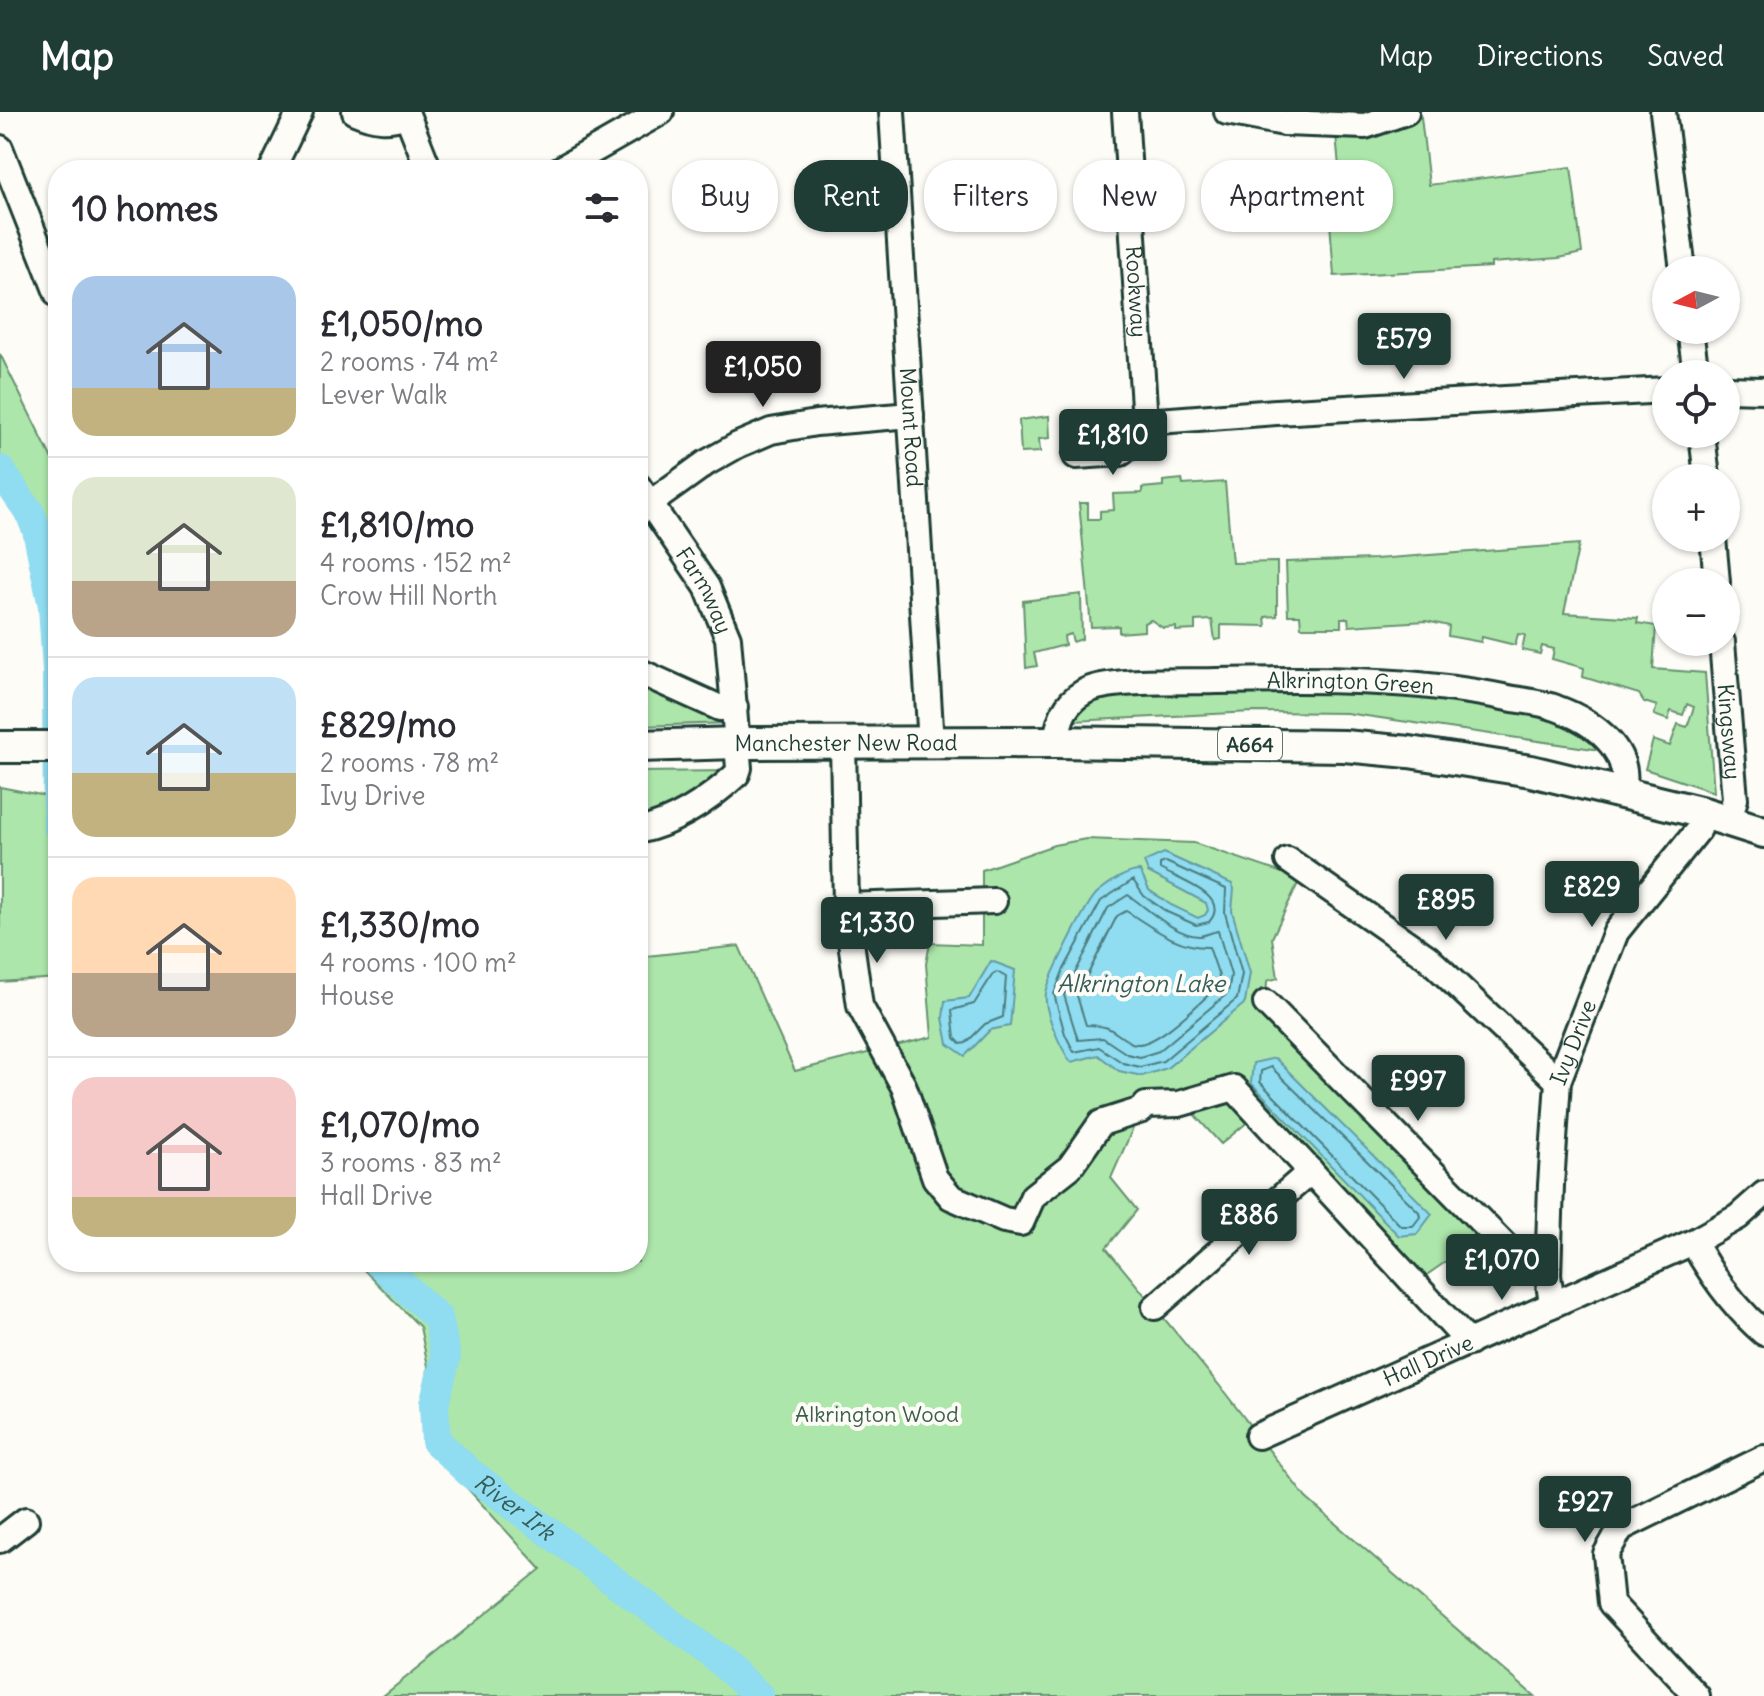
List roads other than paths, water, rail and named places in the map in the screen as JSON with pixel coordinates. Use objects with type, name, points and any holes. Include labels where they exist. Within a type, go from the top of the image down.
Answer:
[{"type":"main road","name":"Manchester New Road","points":[[648,746],[1055,742]]},
{"type":"main road","name":"A664","points":[[1055,742],[1330,745],[1409,752],[1531,771],[1622,794]]},
{"type":"main road","points":[[0,747],[48,747]]},
{"type":"main road","points":[[1622,794],[1764,832]]},
{"type":"street","points":[[277,160],[300,112]]},
{"type":"street","points":[[355,112],[382,120],[393,120],[406,113],[425,160]]},
{"type":"street","points":[[577,160],[661,112]]},
{"type":"street","name":"Mount Road","points":[[892,112],[931,744]]},
{"type":"street","name":"Rookway","points":[[1125,112],[1145,422]]},
{"type":"street","points":[[1227,112],[1284,123],[1365,126],[1406,112]]},
{"type":"street","points":[[1663,112],[1681,256]]},
{"type":"street","points":[[0,148],[7,193],[48,275]]},
{"type":"street","points":[[1740,389],[1764,390]]},
{"type":"street","points":[[1076,456],[1121,453],[1145,422],[1652,391]]},
{"type":"street","points":[[648,498],[738,445],[771,431],[816,423],[911,415]]},
{"type":"street","name":"Farmway","points":[[648,508],[707,587],[728,638],[738,743],[737,774],[724,787],[671,821],[648,828]]},
{"type":"street","name":"Kingsway","points":[[1717,817],[1735,799],[1723,656]]},
{"type":"street","name":"Alkrington Green","points":[[1055,742],[1061,713],[1085,691],[1122,683],[1287,670],[1469,689],[1555,707],[1604,733],[1622,761],[1627,779],[1622,794]]},
{"type":"street","points":[[648,676],[720,708],[735,707]]},
{"type":"street","points":[[843,742],[846,906],[860,1006],[904,1087],[935,1178],[951,1197],[1004,1220],[1021,1223],[1033,1196],[1070,1167],[1101,1123],[1142,1110],[1146,1105],[1179,1104],[1234,1088],[1469,1343]]},
{"type":"street","name":"Ivy Drive","points":[[1552,1305],[1548,1275],[1558,1081],[1616,932],[1699,829],[1717,817]]},
{"type":"street","points":[[1288,860],[1427,957],[1558,1081]]},
{"type":"street","points":[[846,906],[994,901]]},
{"type":"street","points":[[1266,1003],[1522,1263],[1548,1275]]},
{"type":"street","points":[[1155,1307],[1311,1171]]},
{"type":"street","name":"Hall Drive","points":[[1258,1436],[1693,1242],[1738,1217],[1764,1194]]},
{"type":"street","points":[[1693,1242],[1724,1292],[1745,1317],[1764,1333]]},
{"type":"street","points":[[1697,1696],[1611,1603],[1606,1554],[1621,1528],[1764,1458]]},
{"type":"street","points":[[0,1540],[26,1520]]},
{"type":"water","name":"Alkrington Lake","points":[[1164,853],[1232,884],[1232,911],[1250,973],[1245,1003],[1167,1068],[1142,1076],[1119,1071],[1098,1055],[1071,1062],[1050,1019],[1046,993],[1068,941],[1097,893],[1123,875],[1140,871],[1149,890],[1171,905],[1198,918],[1208,910],[1206,903],[1148,872],[1144,862]]},
{"type":"water","points":[[991,961],[1015,970],[1010,1026],[990,1030],[965,1056],[948,1044],[943,1018],[945,1001],[969,998]]},
{"type":"water","points":[[1275,1058],[1432,1214],[1417,1234],[1399,1236],[1251,1083],[1253,1063]]},
{"type":"waterway","points":[[0,470],[30,513],[37,530],[48,582]]},
{"type":"waterway","name":"River Irk","points":[[389,1272],[438,1318],[446,1357],[434,1404],[436,1441],[469,1472],[718,1659],[759,1696]]},
{"type":"park label","name":"Alkrington Wood","points":[[877,1414]]}]
